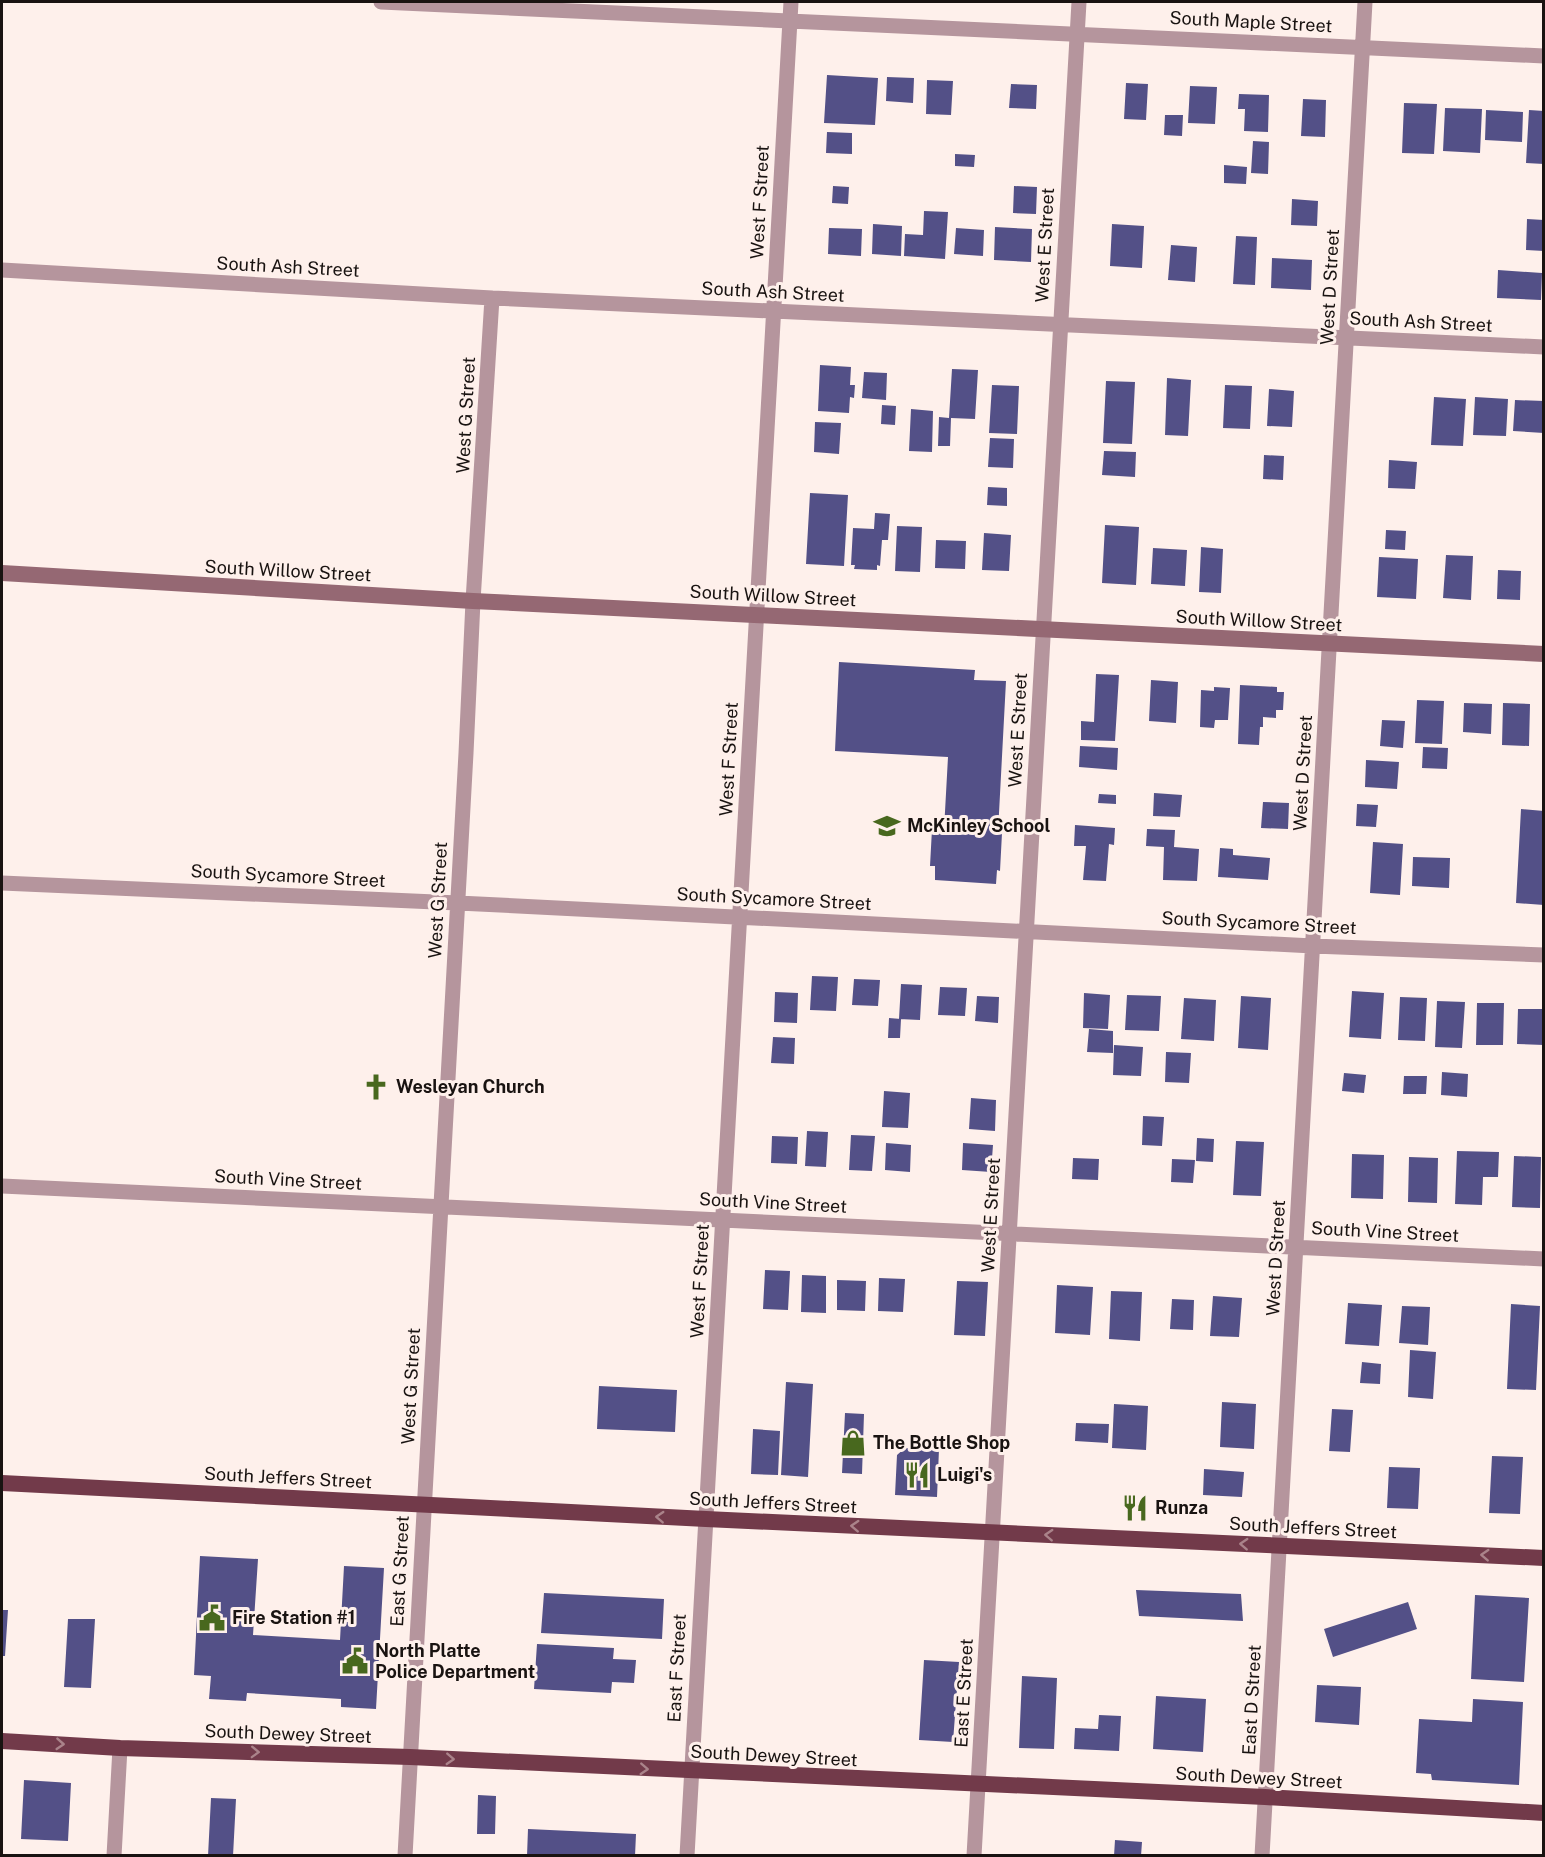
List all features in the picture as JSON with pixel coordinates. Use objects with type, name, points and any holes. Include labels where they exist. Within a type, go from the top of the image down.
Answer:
[{"type":"highway","name":"South Jeffers Street","points":[[2,1483],[992,1533],[1544,1558]]},
{"type":"highway","name":"South Dewey Street","points":[[2,1741],[120,1748],[410,1757],[1266,1797],[1544,1813]]},
{"type":"main road","name":"South Willow Street","points":[[2,573],[473,601],[1544,654]]},
{"type":"street","name":"South Maple Street","points":[[381,2],[790,19],[1544,56]]},
{"type":"street","name":"West F Street","points":[[706,1519],[791,2]]},
{"type":"street","name":"West E Street","points":[[992,1533],[1079,2]]},
{"type":"street","name":"West D Street","points":[[1279,1546],[1365,2]]},
{"type":"street","name":"South Ash Street","points":[[2,270],[492,298],[1544,348]]},
{"type":"street","name":"West G Street","points":[[424,1505],[473,601],[492,298]]},
{"type":"street","name":"South Sycamore Street","points":[[2,883],[1544,955]]},
{"type":"street","name":"South Vine Street","points":[[2,1186],[1544,1259]]},
{"type":"street","name":"East G Street","points":[[405,1856],[424,1505]]},
{"type":"street","name":"East F Street","points":[[687,1856],[706,1519]]},
{"type":"street","name":"East E Street","points":[[974,1856],[992,1533]]},
{"type":"street","name":"East D Street","points":[[1262,1856],[1279,1546]]},
{"type":"street","points":[[114,1856],[120,1748]]},
{"type":"building","points":[[827,75],[878,78],[875,125],[824,123]]},
{"type":"building","points":[[887,77],[914,78],[913,103],[886,101]]},
{"type":"building","points":[[927,80],[953,81],[951,115],[926,114]]},
{"type":"building","points":[[1126,83],[1148,84],[1146,120],[1124,119]]},
{"type":"building","points":[[1011,84],[1037,85],[1036,109],[1009,108]]},
{"type":"building","points":[[1190,86],[1217,87],[1215,124],[1188,123]]},
{"type":"building","points":[[1239,94],[1269,95],[1268,132],[1244,131],[1245,109],[1238,109]]},
{"type":"building","points":[[1303,99],[1326,100],[1325,137],[1301,136]]},
{"type":"building","points":[[1404,103],[1437,104],[1434,154],[1402,153]]},
{"type":"building","points":[[1445,108],[1482,109],[1480,153],[1443,151]]},
{"type":"building","points":[[1486,110],[1523,112],[1522,142],[1485,140]]},
{"type":"building","points":[[1529,110],[1544,111],[1544,164],[1526,163]]},
{"type":"building","points":[[1165,115],[1183,115],[1182,136],[1164,135]]},
{"type":"building","points":[[827,132],[852,133],[852,154],[826,153]]},
{"type":"building","points":[[1253,141],[1269,142],[1268,174],[1251,173]]},
{"type":"building","points":[[955,154],[975,155],[974,167],[955,166]]},
{"type":"building","points":[[1224,165],[1247,167],[1246,184],[1224,183]]},
{"type":"building","points":[[833,186],[849,187],[848,204],[832,203]]},
{"type":"building","points":[[1014,186],[1037,187],[1036,214],[1013,213]]},
{"type":"building","points":[[1292,199],[1318,201],[1317,226],[1291,225]]},
{"type":"building","points":[[924,211],[948,212],[945,259],[904,256],[905,234],[923,235]]},
{"type":"building","points":[[1527,219],[1544,220],[1544,251],[1526,250]]},
{"type":"building","points":[[873,224],[902,226],[901,256],[872,254]]},
{"type":"building","points":[[1112,224],[1144,226],[1142,268],[1110,266]]},
{"type":"building","points":[[995,227],[1032,229],[1031,262],[994,260]]},
{"type":"building","points":[[829,228],[862,229],[861,256],[828,254]]},
{"type":"building","points":[[956,228],[984,230],[983,256],[954,254]]},
{"type":"building","points":[[1236,236],[1257,237],[1255,285],[1233,284]]},
{"type":"building","points":[[1171,245],[1197,247],[1195,282],[1168,280]]},
{"type":"building","points":[[1272,258],[1312,260],[1311,290],[1271,288]]},
{"type":"building","points":[[1498,270],[1542,273],[1541,300],[1497,298]]},
{"type":"building","points":[[820,365],[851,367],[850,385],[855,385],[854,398],[850,397],[849,413],[818,411]]},
{"type":"building","points":[[952,369],[978,370],[975,419],[951,418],[950,446],[938,446],[939,417],[949,418]]},
{"type":"building","points":[[864,372],[887,373],[886,400],[862,398]]},
{"type":"building","points":[[1167,378],[1191,380],[1188,436],[1165,435]]},
{"type":"building","points":[[1106,381],[1135,382],[1132,444],[1103,443]]},
{"type":"building","points":[[992,385],[1019,386],[1017,434],[989,433]]},
{"type":"building","points":[[1225,385],[1252,386],[1250,429],[1223,428]]},
{"type":"building","points":[[1269,389],[1294,391],[1292,427],[1267,426]]},
{"type":"building","points":[[1434,397],[1466,399],[1463,446],[1431,445]]},
{"type":"building","points":[[1475,397],[1508,399],[1506,436],[1473,435]]},
{"type":"building","points":[[1515,400],[1544,401],[1544,433],[1513,431]]},
{"type":"building","points":[[882,405],[896,406],[895,425],[881,424]]},
{"type":"building","points":[[911,409],[933,411],[932,452],[909,451]]},
{"type":"building","points":[[815,422],[841,423],[839,454],[814,452]]},
{"type":"building","points":[[990,438],[1014,439],[1013,468],[988,467]]},
{"type":"building","points":[[1104,451],[1136,452],[1135,477],[1102,475]]},
{"type":"building","points":[[1264,455],[1284,456],[1283,480],[1263,479]]},
{"type":"building","points":[[1389,460],[1417,462],[1415,489],[1388,488]]},
{"type":"building","points":[[988,487],[1007,488],[1007,506],[987,505]]},
{"type":"building","points":[[810,493],[848,495],[844,566],[806,564]]},
{"type":"building","points":[[875,513],[890,514],[888,540],[882,540],[880,566],[877,565],[877,570],[854,569],[855,565],[851,565],[853,528],[874,529]]},
{"type":"building","points":[[1105,525],[1139,527],[1136,585],[1102,583]]},
{"type":"building","points":[[897,526],[922,527],[920,572],[895,571]]},
{"type":"building","points":[[1386,530],[1406,531],[1405,550],[1385,549]]},
{"type":"building","points":[[984,533],[1011,535],[1009,571],[982,570]]},
{"type":"building","points":[[936,540],[966,541],[965,569],[935,568]]},
{"type":"building","points":[[1201,547],[1223,549],[1221,593],[1199,592]]},
{"type":"building","points":[[1153,548],[1187,550],[1185,586],[1151,584]]},
{"type":"building","points":[[1446,555],[1473,556],[1471,600],[1443,598]]},
{"type":"building","points":[[1379,557],[1418,559],[1416,599],[1377,597]]},
{"type":"building","points":[[1498,570],[1521,571],[1520,600],[1497,599]]},
{"type":"building","points":[[839,662],[975,670],[974,680],[1006,681],[998,832],[1002,833],[1000,871],[997,870],[996,884],[935,880],[935,866],[930,866],[932,829],[944,830],[948,757],[835,751]]},
{"type":"building","points":[[1096,674],[1119,675],[1115,741],[1081,740],[1081,721],[1094,722]]},
{"type":"building","points":[[1151,680],[1178,682],[1176,723],[1149,721]]},
{"type":"building","points":[[1240,685],[1277,687],[1277,692],[1284,692],[1283,710],[1276,710],[1276,718],[1263,717],[1259,745],[1238,744]]},
{"type":"building","points":[[1214,687],[1230,688],[1228,720],[1215,720],[1214,728],[1200,727],[1201,690],[1214,691]]},
{"type":"building","points":[[1417,700],[1444,701],[1442,744],[1415,743]]},
{"type":"building","points":[[1464,703],[1492,704],[1491,734],[1463,732]]},
{"type":"building","points":[[1503,703],[1530,704],[1529,746],[1502,745]]},
{"type":"building","points":[[1382,720],[1405,721],[1403,748],[1380,746]]},
{"type":"building","points":[[1080,746],[1118,748],[1117,770],[1079,767]]},
{"type":"building","points":[[1423,747],[1448,748],[1447,769],[1422,768]]},
{"type":"building","points":[[1366,760],[1399,762],[1397,789],[1365,787]]},
{"type":"building","points":[[1154,793],[1182,795],[1180,817],[1153,816]]},
{"type":"building","points":[[1099,794],[1116,795],[1116,804],[1098,803]]},
{"type":"building","points":[[1263,802],[1289,803],[1288,829],[1261,828]]},
{"type":"building","points":[[1357,804],[1378,805],[1376,827],[1356,826]]},
{"type":"building","points":[[1521,809],[1544,811],[1544,905],[1516,903]]},
{"type":"building","points":[[1075,825],[1115,828],[1114,845],[1109,844],[1106,881],[1083,880],[1086,846],[1074,846]]},
{"type":"building","points":[[1147,829],[1175,830],[1174,847],[1199,849],[1197,881],[1163,880],[1164,847],[1146,846]]},
{"type":"building","points":[[1373,842],[1403,844],[1400,895],[1370,893]]},
{"type":"building","points":[[1220,848],[1233,849],[1233,855],[1270,858],[1268,880],[1218,877]]},
{"type":"building","points":[[1413,857],[1450,858],[1449,888],[1412,886]]},
{"type":"building","points":[[812,976],[838,977],[836,1011],[810,1010]]},
{"type":"building","points":[[854,979],[880,980],[878,1006],[852,1005]]},
{"type":"building","points":[[901,984],[922,985],[920,1020],[899,1019]]},
{"type":"building","points":[[940,987],[967,988],[965,1016],[938,1015]]},
{"type":"building","points":[[1352,991],[1384,993],[1381,1039],[1349,1037]]},
{"type":"building","points":[[775,992],[798,993],[797,1023],[774,1022]]},
{"type":"building","points":[[1084,993],[1110,995],[1108,1029],[1083,1028]]},
{"type":"building","points":[[1127,995],[1161,996],[1159,1031],[1125,1030]]},
{"type":"building","points":[[977,996],[999,997],[998,1023],[975,1021]]},
{"type":"building","points":[[1241,996],[1271,998],[1268,1050],[1238,1048]]},
{"type":"building","points":[[1400,997],[1427,998],[1425,1041],[1398,1040]]},
{"type":"building","points":[[1184,998],[1216,1000],[1214,1041],[1181,1039]]},
{"type":"building","points":[[1437,1001],[1465,1002],[1462,1048],[1435,1047]]},
{"type":"building","points":[[1477,1003],[1504,1003],[1503,1045],[1476,1045]]},
{"type":"building","points":[[1518,1009],[1544,1009],[1544,1045],[1517,1044]]},
{"type":"building","points":[[889,1018],[901,1019],[900,1038],[888,1038]]},
{"type":"building","points":[[1089,1029],[1113,1031],[1113,1053],[1087,1052]]},
{"type":"building","points":[[773,1037],[795,1038],[794,1064],[771,1063]]},
{"type":"building","points":[[1114,1045],[1143,1047],[1141,1076],[1113,1075]]},
{"type":"building","points":[[1166,1052],[1191,1053],[1189,1083],[1165,1082]]},
{"type":"building","points":[[1442,1072],[1468,1074],[1467,1097],[1441,1095]]},
{"type":"building","points":[[1344,1073],[1366,1075],[1364,1093],[1342,1091]]},
{"type":"building","points":[[1404,1076],[1427,1076],[1426,1094],[1403,1094]]},
{"type":"building","points":[[884,1091],[910,1093],[908,1128],[882,1127]]},
{"type":"building","points":[[971,1098],[996,1100],[995,1131],[969,1129]]},
{"type":"building","points":[[1143,1116],[1164,1117],[1162,1146],[1142,1145]]},
{"type":"building","points":[[807,1131],[828,1132],[826,1167],[805,1166]]},
{"type":"building","points":[[851,1135],[875,1136],[872,1171],[849,1170]]},
{"type":"building","points":[[772,1136],[798,1137],[797,1164],[771,1163]]},
{"type":"building","points":[[1197,1138],[1214,1139],[1213,1162],[1196,1161]]},
{"type":"building","points":[[1236,1141],[1264,1142],[1261,1196],[1233,1195]]},
{"type":"building","points":[[886,1143],[911,1145],[910,1172],[885,1170]]},
{"type":"building","points":[[963,1143],[993,1145],[991,1172],[962,1170]]},
{"type":"building","points":[[1457,1151],[1499,1152],[1498,1177],[1483,1177],[1482,1205],[1455,1204]]},
{"type":"building","points":[[1352,1154],[1384,1155],[1383,1199],[1351,1198]]},
{"type":"building","points":[[1514,1156],[1541,1157],[1540,1208],[1512,1207]]},
{"type":"building","points":[[1409,1157],[1438,1158],[1437,1203],[1408,1202]]},
{"type":"building","points":[[1073,1158],[1099,1159],[1098,1180],[1072,1179]]},
{"type":"building","points":[[1172,1159],[1195,1160],[1193,1183],[1171,1182]]},
{"type":"building","points":[[765,1270],[790,1271],[788,1310],[763,1309]]},
{"type":"building","points":[[802,1275],[826,1276],[826,1313],[801,1312]]},
{"type":"building","points":[[879,1278],[905,1279],[903,1312],[878,1311]]},
{"type":"building","points":[[837,1280],[866,1281],[865,1311],[837,1310]]},
{"type":"building","points":[[957,1281],[988,1282],[985,1336],[954,1335]]},
{"type":"building","points":[[1057,1285],[1093,1287],[1090,1335],[1055,1333]]},
{"type":"building","points":[[1111,1291],[1142,1292],[1140,1341],[1109,1339]]},
{"type":"building","points":[[1213,1296],[1242,1298],[1239,1337],[1210,1336]]},
{"type":"building","points":[[1172,1299],[1194,1300],[1193,1330],[1170,1329]]},
{"type":"building","points":[[1348,1303],[1382,1305],[1379,1346],[1345,1344]]},
{"type":"building","points":[[1511,1304],[1540,1306],[1536,1390],[1507,1389]]},
{"type":"building","points":[[1402,1306],[1430,1307],[1428,1345],[1399,1343]]},
{"type":"building","points":[[1410,1350],[1436,1352],[1433,1399],[1408,1397]]},
{"type":"building","points":[[1362,1362],[1381,1364],[1380,1384],[1360,1383]]},
{"type":"building","points":[[786,1382],[813,1384],[808,1477],[781,1475]]},
{"type":"building","points":[[599,1386],[677,1390],[675,1432],[597,1429]]},
{"type":"building","points":[[1222,1402],[1256,1404],[1254,1449],[1220,1447]]},
{"type":"building","points":[[1114,1404],[1148,1406],[1146,1450],[1112,1448]]},
{"type":"building","points":[[1332,1409],[1353,1410],[1350,1452],[1329,1451]]},
{"type":"building","name":"The Bottle Shop","points":[[845,1413],[864,1414],[862,1474],[842,1473]]},
{"type":"building","points":[[1076,1423],[1109,1424],[1108,1443],[1075,1441]]},
{"type":"building","points":[[753,1429],[780,1431],[778,1475],[751,1474]]},
{"type":"building","name":"Luigi's","points":[[905,1448],[939,1449],[937,1497],[895,1495],[897,1455]]},
{"type":"building","points":[[1492,1456],[1523,1457],[1520,1514],[1489,1513]]},
{"type":"building","points":[[1389,1467],[1420,1468],[1418,1509],[1387,1508]]},
{"type":"building","points":[[1204,1469],[1244,1472],[1242,1497],[1203,1495]]},
{"type":"building","points":[[200,1556],[258,1559],[253,1635],[340,1640],[344,1566],[384,1568],[376,1709],[341,1707],[341,1699],[247,1693],[246,1701],[209,1699],[211,1676],[194,1675]]},
{"type":"building","points":[[1136,1590],[1241,1594],[1243,1621],[1139,1616]]},
{"type":"building","points":[[544,1593],[664,1599],[662,1639],[541,1633]]},
{"type":"building","points":[[1475,1595],[1529,1598],[1524,1682],[1471,1679]]},
{"type":"building","points":[[1408,1602],[1417,1629],[1333,1657],[1324,1629]]},
{"type":"building","points":[[2,1610],[8,1610],[5,1656],[2,1656]]},
{"type":"building","points":[[68,1619],[95,1619],[91,1688],[64,1687]]},
{"type":"building","points":[[537,1644],[614,1648],[613,1659],[636,1660],[634,1683],[612,1682],[611,1693],[534,1689]]},
{"type":"building","points":[[924,1660],[959,1662],[953,1742],[919,1740]]},
{"type":"building","points":[[1022,1676],[1057,1678],[1054,1749],[1019,1748]]},
{"type":"building","points":[[1317,1685],[1361,1687],[1359,1725],[1315,1722]]},
{"type":"building","points":[[1156,1696],[1206,1699],[1203,1752],[1153,1749]]},
{"type":"building","points":[[1473,1699],[1523,1702],[1519,1785],[1432,1780],[1431,1774],[1416,1773],[1419,1719],[1472,1722]]},
{"type":"building","points":[[1099,1715],[1121,1716],[1119,1751],[1074,1749],[1075,1728],[1098,1729]]},
{"type":"building","points":[[24,1780],[71,1783],[68,1841],[21,1839]]},
{"type":"building","points":[[478,1795],[496,1796],[495,1834],[477,1834]]},
{"type":"building","points":[[211,1798],[236,1799],[233,1856],[208,1856]]},
{"type":"building","points":[[528,1829],[636,1834],[635,1856],[527,1856]]},
{"type":"building","points":[[1115,1840],[1142,1842],[1141,1856],[1114,1856]]},
{"type":"place","name":"McKinley School","points":[[887,826]]},
{"type":"place","name":"Wesleyan Church","points":[[376,1087]]},
{"type":"place","name":"The Bottle Shop","points":[[853,1443]]},
{"type":"place","name":"Luigi's","points":[[917,1475]]},
{"type":"place","name":"Runza","points":[[1135,1508]]},
{"type":"place","name":"Fire Station #1","points":[[212,1618]]},
{"type":"place","name":"North Platte Police Department","points":[[355,1661]]}]
